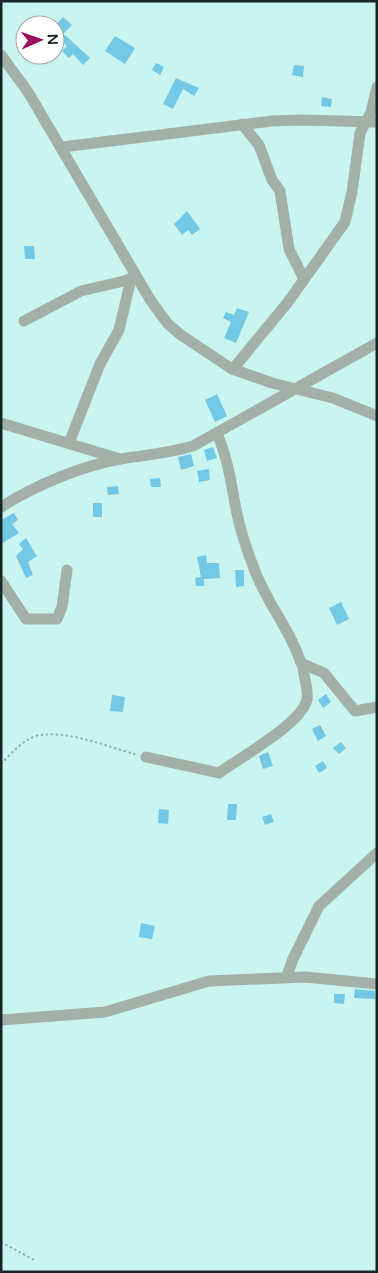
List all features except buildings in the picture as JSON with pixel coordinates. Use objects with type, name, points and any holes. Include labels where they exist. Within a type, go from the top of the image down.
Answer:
[{"type":"street","points":[[1,55],[28,92],[62,148],[134,277],[168,324],[233,369],[272,382],[297,387],[333,398],[377,416]]},
{"type":"street","points":[[233,369],[256,343],[345,222],[352,192],[360,133],[371,112],[377,87]]},
{"type":"street","points":[[62,148],[242,124],[302,120],[377,122]]},
{"type":"street","points":[[242,124],[259,145],[272,180],[280,191],[289,249],[304,279]]},
{"type":"street","points":[[24,320],[80,291],[134,277]]},
{"type":"street","points":[[70,443],[100,364],[119,330],[134,277]]},
{"type":"street","points":[[1,507],[37,487],[120,459],[172,452],[193,446],[377,343]]},
{"type":"street","points":[[1,423],[120,459]]},
{"type":"street","points":[[146,757],[218,773],[257,748],[304,710],[308,697],[303,678],[303,665],[293,640],[271,607],[255,572],[243,538],[226,459],[217,434]]},
{"type":"street","points":[[1,582],[26,619],[57,619],[62,608],[67,570]]},
{"type":"street","points":[[303,665],[324,673],[355,711],[377,707]]},
{"type":"street","points":[[286,978],[292,959],[319,906],[377,853]]},
{"type":"street","points":[[1,1020],[105,1012],[172,990],[209,981],[330,978],[377,984]]},
{"type":"path","points":[[1,764],[17,747],[39,735],[69,736],[146,757]]},
{"type":"path","points":[[1,1242],[34,1260]]}]
